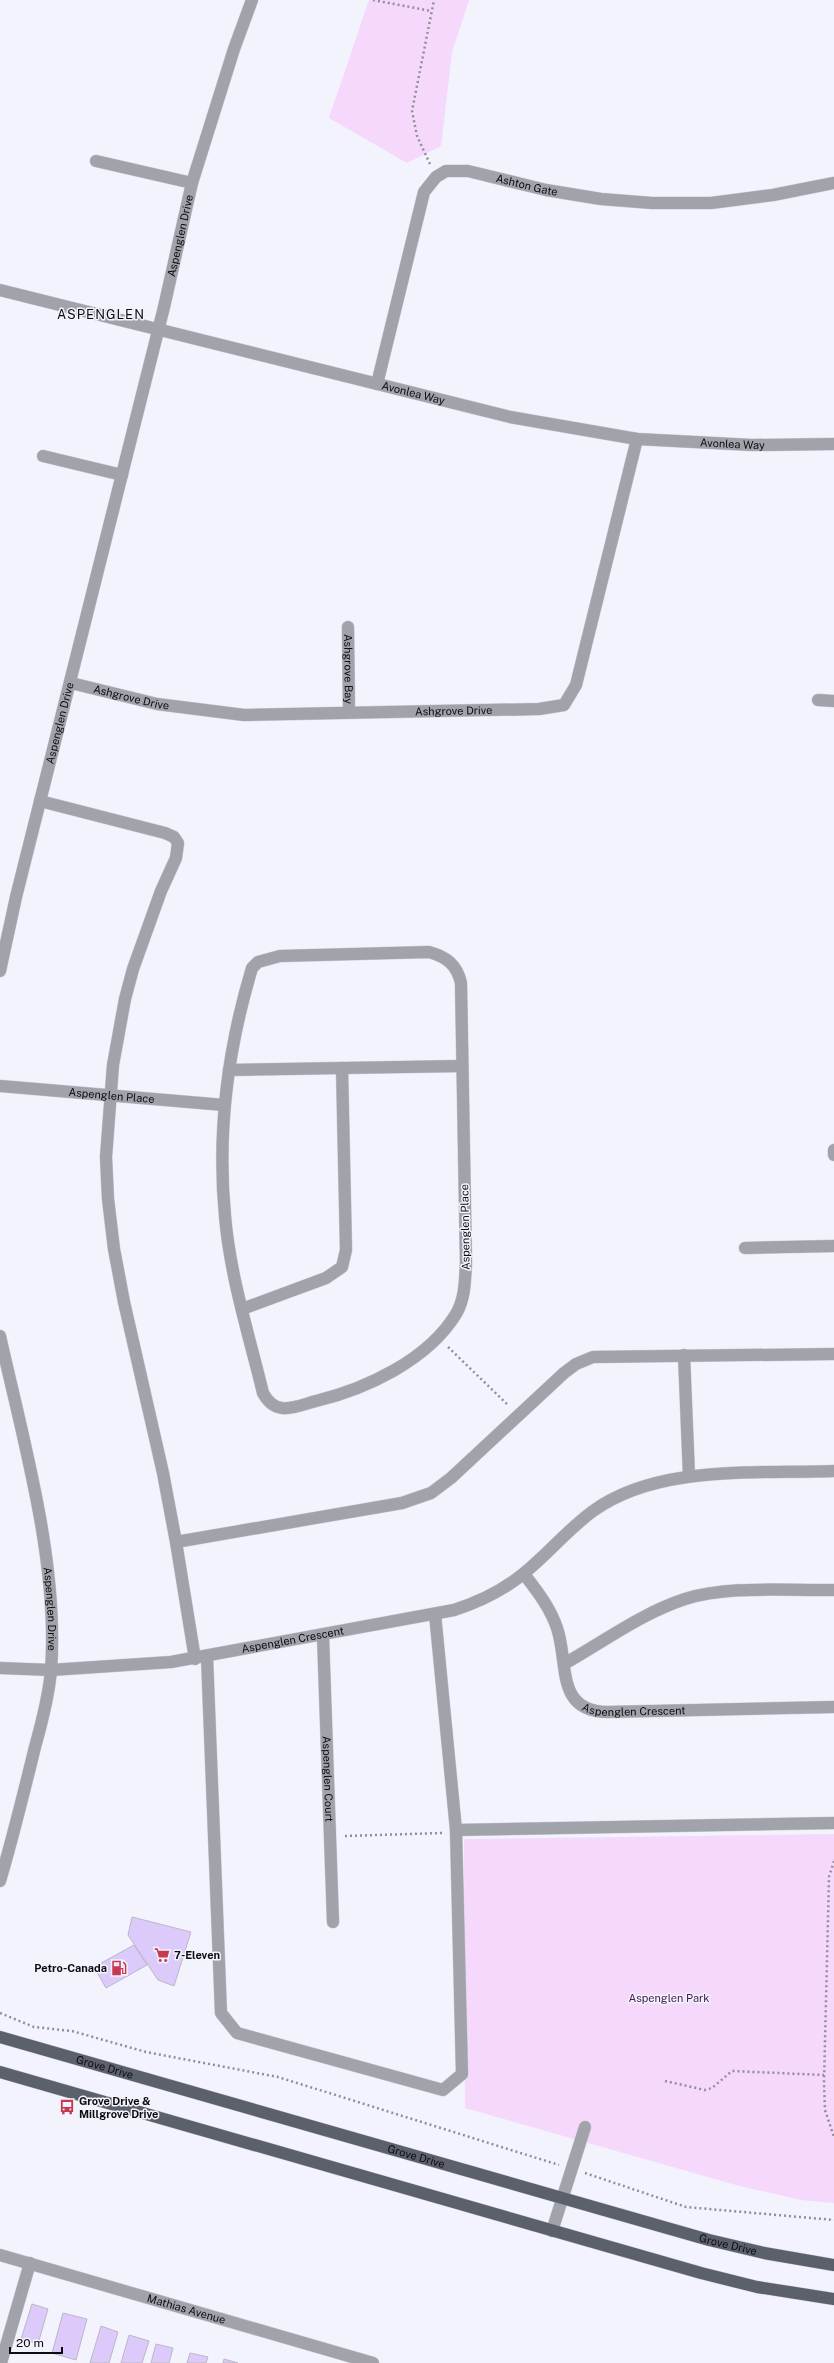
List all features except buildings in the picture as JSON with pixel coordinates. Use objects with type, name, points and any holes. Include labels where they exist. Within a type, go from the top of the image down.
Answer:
[{"type":"main road","name":"Grove Drive","points":[[0,2037],[709,2240],[764,2253],[834,2265]]},
{"type":"main road","points":[[0,2072],[552,2231],[757,2287],[834,2299]]},
{"type":"street","name":"Aspenglen Drive","points":[[0,971],[16,898],[71,683],[158,330],[192,184],[234,49],[252,0]]},
{"type":"street","points":[[96,161],[192,184]]},
{"type":"street","name":"Ashton Gate","points":[[436,177],[446,171],[468,170],[546,190],[601,199],[652,203],[711,203],[774,195],[834,183]]},
{"type":"street","points":[[377,384],[424,192],[436,177]]},
{"type":"street","name":"Avonlea Way","points":[[0,290],[510,417],[637,439],[752,445],[834,444]]},
{"type":"street","name":"Ashgrove Drive","points":[[71,683],[157,704],[217,713],[244,715],[539,708],[564,705],[576,685],[637,439]]},
{"type":"street","points":[[43,456],[122,475]]},
{"type":"street","name":"Ashgrove Bay","points":[[348,627],[349,712]]},
{"type":"street","points":[[818,700],[834,701]]},
{"type":"street","points":[[40,801],[165,833],[174,837],[178,843],[176,858],[144,936],[127,991],[109,1095],[107,1164],[108,1199],[114,1249],[176,1542],[194,1659]]},
{"type":"street","name":"Aspenglen Place","points":[[429,952],[448,959],[459,975],[462,1066],[466,1264],[462,1299],[456,1314],[448,1324],[409,1360],[375,1382],[336,1396],[282,1408],[274,1407],[268,1402],[263,1393],[242,1309],[225,1217],[222,1169],[224,1105],[229,1070],[252,968],[258,962],[280,956],[429,952]]},
{"type":"street","points":[[229,1070],[462,1066]]},
{"type":"street","points":[[242,1309],[326,1278],[342,1267],[346,1250],[342,1068]]},
{"type":"street","name":"Aspenglen Place","points":[[0,1086],[224,1105]]},
{"type":"street","points":[[834,1150],[834,1155]]},
{"type":"street","points":[[745,1248],[834,1246]]},
{"type":"street","name":"Aspenglen Drive","points":[[0,1336],[48,1566],[52,1619],[51,1670],[42,1722],[0,1881]]},
{"type":"street","points":[[176,1542],[418,1498],[431,1493],[451,1478],[564,1373],[584,1360],[593,1357],[834,1354]]},
{"type":"street","points":[[684,1355],[689,1476]]},
{"type":"street","name":"Aspenglen Crescent","points":[[0,1668],[51,1670],[194,1659],[323,1636],[454,1610],[490,1597],[524,1574],[594,1510],[647,1485],[689,1476],[834,1471]]},
{"type":"street","name":"Aspenglen Crescent","points":[[524,1574],[545,1601],[552,1614],[559,1636],[564,1664],[565,1682],[569,1691],[575,1700],[595,1712],[834,1707]]},
{"type":"street","points":[[564,1664],[651,1614],[685,1599],[715,1593],[834,1590]]},
{"type":"street","points":[[207,1657],[219,2000],[221,2013],[236,2033],[443,2090],[462,2074],[456,1830],[435,1614]]},
{"type":"street","name":"Aspenglen Court","points":[[323,1636],[333,1922]]},
{"type":"street","points":[[456,1830],[834,1823]]},
{"type":"street","points":[[552,2231],[574,2169],[586,2127]]},
{"type":"street","name":"Mathias Avenue","points":[[0,2255],[373,2363]]},
{"type":"street","points":[[1,2363],[30,2264]]},
{"type":"path","points":[[373,0],[431,10]]},
{"type":"path","points":[[434,0],[412,111],[417,136],[436,177]]},
{"type":"path","points":[[448,1347],[519,1415]]},
{"type":"path","points":[[330,1836],[446,1833],[456,1830]]},
{"type":"path","points":[[834,1861],[829,1876],[824,2075],[825,2110],[834,2137]]},
{"type":"path","points":[[0,2013],[34,2027],[72,2031],[146,2052],[278,2077],[574,2169],[686,2207],[834,2220]]},
{"type":"path","points":[[665,2081],[705,2090],[712,2088],[732,2070],[824,2075]]},
{"type":"green space","points":[[369,0],[469,0],[452,52],[441,146],[407,163],[329,118]]},
{"type":"green space","name":"Aspenglen Park","points":[[834,1834],[834,2203],[801,2200],[736,2185],[465,2108],[464,1839]]},
{"type":"place","name":"7-Eleven","points":[[162,1955]]},
{"type":"place","name":"Petro-Canada","points":[[119,1968]]},
{"type":"place","name":"Grove Drive & Millgrove Drive","points":[[67,2107]]},
{"type":"district","name":"ASPENGLEN","points":[[101,314]]}]
